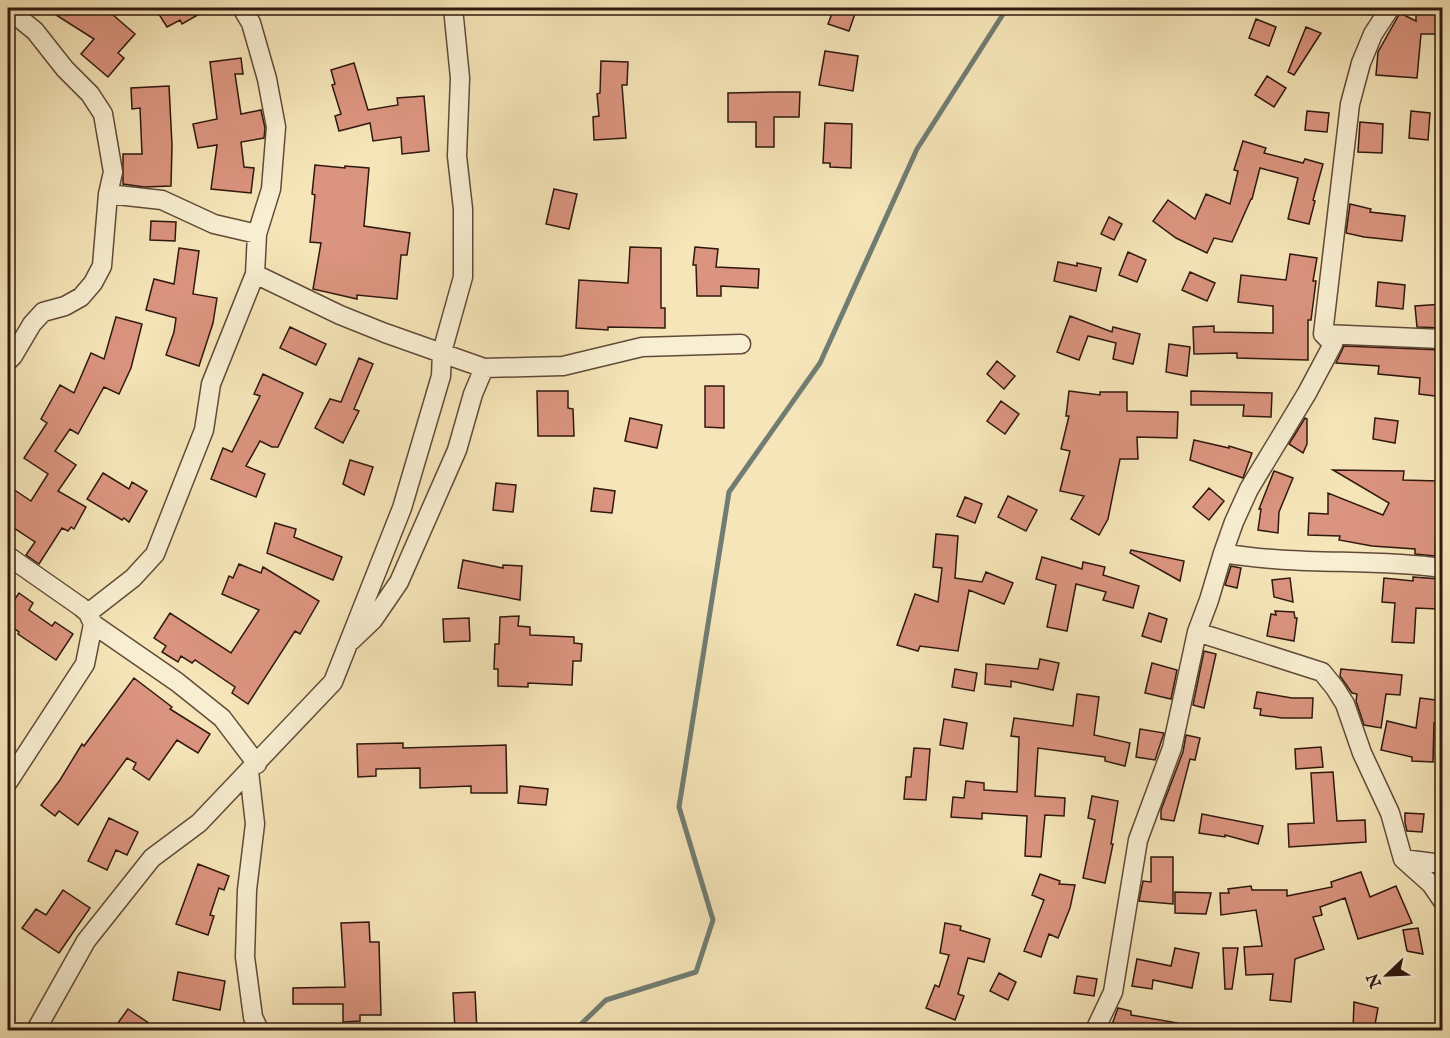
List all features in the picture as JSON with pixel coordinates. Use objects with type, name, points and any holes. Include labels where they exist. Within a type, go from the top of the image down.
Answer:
[{"type":"street","points":[[8,782],[84,664],[90,619],[155,554],[204,430],[212,384],[255,274],[258,234],[271,189],[276,127],[267,79],[251,23],[242,8]]},
{"type":"street","points":[[36,1030],[86,941],[152,858],[199,823],[333,682],[402,508],[441,376],[442,352],[463,277],[463,209],[457,156],[460,78],[453,8]]},
{"type":"street","points":[[1323,334],[1350,105],[1361,63],[1373,34],[1390,8]]},
{"type":"street","points":[[8,9],[35,31],[65,69],[90,94],[104,114],[113,172],[108,194],[102,266],[93,283],[81,297],[65,306],[43,312],[32,324],[8,361]]},
{"type":"street","points":[[108,194],[162,200],[214,224],[258,234]]},
{"type":"street","points":[[255,274],[340,315],[484,368],[563,366],[642,347],[741,344]]},
{"type":"street","points":[[1323,334],[1443,339]]},
{"type":"street","points":[[1095,1030],[1113,992],[1138,840],[1172,748],[1197,632],[1234,522],[1250,489],[1333,344],[1323,334]]},
{"type":"street","points":[[348,645],[373,620],[399,582],[457,450],[473,394],[484,368]]},
{"type":"street","points":[[1224,553],[1244,557],[1316,562],[1404,563],[1443,568]]},
{"type":"street","points":[[8,556],[222,718],[253,767],[255,824],[247,890],[245,957],[253,1017],[259,1030]]},
{"type":"street","points":[[1197,632],[1322,672],[1328,677],[1345,704],[1362,753],[1390,813],[1403,859],[1431,884],[1443,900]]},
{"type":"street","points":[[1403,859],[1443,864]]},
{"type":"building","points":[[45,8],[105,8],[135,34],[118,53],[124,58],[108,77],[81,54],[94,39]]},
{"type":"building","points":[[155,8],[210,8],[182,24],[180,20],[167,27]]},
{"type":"building","points":[[834,8],[857,8],[849,31],[828,24]]},
{"type":"building","points":[[1416,8],[1437,8],[1437,34],[1421,34],[1417,78],[1376,75],[1378,52],[1400,13],[1416,21]]},
{"type":"building","points":[[1256,19],[1276,27],[1269,46],[1249,38]]},
{"type":"building","points":[[1306,27],[1321,33],[1294,75],[1288,72]]},
{"type":"building","points":[[825,51],[858,56],[853,91],[819,85]]},
{"type":"building","points":[[241,58],[243,74],[235,74],[241,114],[261,110],[265,128],[264,138],[241,142],[244,167],[254,168],[251,193],[211,189],[217,145],[198,148],[193,124],[217,119],[210,62]]},
{"type":"building","points":[[601,61],[628,62],[627,85],[622,85],[626,138],[594,140],[593,117],[599,116],[597,94],[600,93]]},
{"type":"building","points":[[354,63],[368,110],[398,105],[397,98],[424,96],[429,151],[402,154],[401,137],[373,141],[370,123],[339,131],[335,116],[341,114],[332,85],[335,84],[331,70]]},
{"type":"building","points":[[1267,76],[1286,88],[1274,107],[1255,95]]},
{"type":"building","points":[[169,86],[172,145],[171,186],[144,187],[123,184],[123,154],[142,154],[140,108],[132,109],[131,88]]},
{"type":"building","points":[[800,92],[799,117],[774,117],[774,147],[756,147],[756,122],[728,122],[728,93]]},
{"type":"building","points":[[1307,111],[1329,113],[1327,132],[1305,130]]},
{"type":"building","points":[[1411,111],[1430,113],[1428,140],[1409,138]]},
{"type":"building","points":[[1360,122],[1383,124],[1382,153],[1358,152]]},
{"type":"building","points":[[825,123],[852,124],[851,168],[830,167],[830,163],[823,163]]},
{"type":"building","points":[[1243,141],[1266,148],[1264,153],[1303,163],[1305,159],[1323,164],[1309,224],[1288,219],[1298,178],[1260,168],[1252,199],[1232,242],[1214,238],[1207,253],[1176,238],[1153,221],[1168,200],[1195,219],[1206,194],[1230,204],[1238,171],[1234,170]]},
{"type":"building","points":[[315,165],[369,168],[364,226],[410,233],[407,255],[401,255],[397,299],[357,295],[357,299],[313,289],[321,243],[310,242],[315,195],[312,194]]},
{"type":"building","points":[[554,189],[577,194],[569,229],[546,224]]},
{"type":"building","points":[[1350,204],[1371,209],[1370,212],[1405,216],[1402,241],[1346,233]]},
{"type":"building","points":[[1109,217],[1122,224],[1114,240],[1101,234]]},
{"type":"building","points":[[151,221],[176,222],[175,241],[150,240]]},
{"type":"building","points":[[630,247],[661,248],[661,308],[665,308],[665,328],[608,327],[608,330],[576,328],[579,280],[628,283]]},
{"type":"building","points":[[695,247],[718,249],[716,267],[759,269],[758,288],[721,286],[721,296],[697,296],[696,265],[693,265]]},
{"type":"building","points":[[179,248],[199,251],[193,294],[217,298],[213,323],[199,366],[166,355],[176,318],[146,310],[154,279],[174,284]]},
{"type":"building","points":[[1128,252],[1146,260],[1137,282],[1119,275]]},
{"type":"building","points":[[1290,254],[1317,258],[1311,320],[1308,320],[1308,360],[1237,358],[1237,353],[1194,354],[1193,327],[1214,326],[1214,332],[1273,333],[1273,306],[1238,302],[1241,275],[1286,280]]},
{"type":"building","points":[[1058,262],[1101,268],[1096,291],[1054,281]]},
{"type":"building","points":[[1190,272],[1215,283],[1207,301],[1182,290]]},
{"type":"building","points":[[1378,282],[1405,285],[1403,309],[1376,306]]},
{"type":"building","points":[[1443,304],[1443,328],[1417,327],[1415,306]]},
{"type":"building","points":[[1070,316],[1112,332],[1113,327],[1140,334],[1133,364],[1113,359],[1116,343],[1088,336],[1079,360],[1057,352]]},
{"type":"building","points":[[116,317],[142,324],[131,368],[119,394],[104,387],[78,434],[70,429],[55,451],[76,465],[58,491],[86,507],[74,529],[71,527],[68,531],[62,528],[39,564],[26,555],[35,542],[8,524],[8,498],[13,489],[31,501],[48,474],[24,458],[47,423],[41,419],[60,385],[74,393],[91,353],[104,359]]},
{"type":"building","points":[[290,327],[326,344],[316,365],[280,348]]},
{"type":"building","points":[[1169,344],[1190,347],[1187,376],[1166,372]]},
{"type":"building","points":[[1344,346],[1443,350],[1443,397],[1419,394],[1420,378],[1378,374],[1379,366],[1336,363]]},
{"type":"building","points":[[359,358],[373,364],[354,409],[359,411],[343,443],[315,428],[330,399],[341,402]]},
{"type":"building","points":[[997,361],[1015,376],[1004,389],[987,374]]},
{"type":"building","points":[[263,374],[303,393],[278,447],[272,447],[260,441],[246,466],[265,474],[256,497],[211,479],[223,448],[232,452],[260,396],[254,394]]},
{"type":"building","points":[[705,386],[724,386],[724,428],[705,427]]},
{"type":"building","points":[[537,391],[568,391],[568,408],[573,409],[574,436],[538,436]]},
{"type":"building","points":[[1069,391],[1100,395],[1100,392],[1127,392],[1127,411],[1178,412],[1177,438],[1137,437],[1138,459],[1120,459],[1108,519],[1099,535],[1071,519],[1084,496],[1060,491],[1070,451],[1061,449],[1069,416],[1066,416]]},
{"type":"building","points":[[1191,391],[1272,393],[1271,417],[1243,416],[1244,405],[1191,405]]},
{"type":"building","points":[[1001,401],[1019,414],[1005,434],[987,421]]},
{"type":"building","points":[[630,418],[662,425],[657,448],[625,441]]},
{"type":"building","points":[[1305,418],[1307,419],[1307,444],[1303,453],[1289,444]]},
{"type":"building","points":[[1375,418],[1398,421],[1395,443],[1373,439]]},
{"type":"building","points":[[1194,440],[1229,448],[1229,446],[1252,453],[1243,478],[1190,460]]},
{"type":"building","points":[[350,460],[373,467],[364,495],[343,484]]},
{"type":"building","points":[[1333,470],[1404,471],[1403,480],[1438,481],[1435,556],[1415,554],[1415,549],[1372,546],[1339,540],[1340,536],[1308,535],[1309,513],[1328,514],[1328,493],[1383,515],[1389,503]]},
{"type":"building","points":[[1274,471],[1293,478],[1279,512],[1278,533],[1258,530],[1261,509],[1259,509]]},
{"type":"building","points":[[103,473],[129,489],[132,482],[147,491],[129,522],[87,499]]},
{"type":"building","points":[[496,483],[516,485],[513,512],[493,510]]},
{"type":"building","points":[[594,488],[615,491],[612,513],[591,511]]},
{"type":"building","points":[[1209,488],[1224,501],[1209,520],[1193,507]]},
{"type":"building","points":[[1008,496],[1037,510],[1026,531],[998,517]]},
{"type":"building","points":[[965,497],[982,504],[975,523],[957,516]]},
{"type":"building","points":[[275,523],[296,529],[294,537],[342,557],[333,580],[267,553]]},
{"type":"building","points":[[936,534],[958,536],[955,578],[982,582],[986,572],[1013,583],[1004,604],[969,590],[958,651],[920,646],[918,651],[897,645],[915,594],[938,602],[942,568],[933,567]]},
{"type":"building","points":[[1131,550],[1184,561],[1180,581],[1130,553]]},
{"type":"building","points":[[1042,557],[1082,569],[1083,562],[1105,567],[1103,575],[1139,586],[1133,608],[1103,600],[1106,592],[1076,584],[1067,631],[1047,627],[1056,585],[1036,579]]},
{"type":"building","points":[[463,560],[503,568],[503,565],[522,566],[520,600],[458,588]]},
{"type":"building","points":[[239,564],[261,573],[263,567],[319,601],[300,634],[295,631],[248,704],[232,693],[235,687],[195,660],[192,663],[181,656],[178,662],[162,652],[166,646],[154,638],[170,613],[231,653],[259,610],[222,594],[229,576],[233,578]]},
{"type":"building","points":[[1231,566],[1241,568],[1237,588],[1225,585]]},
{"type":"building","points":[[1413,577],[1440,579],[1438,609],[1416,608],[1414,643],[1392,642],[1395,603],[1382,602],[1384,578],[1413,581]]},
{"type":"building","points":[[1290,578],[1293,602],[1274,597],[1272,580]]},
{"type":"building","points":[[19,593],[33,603],[29,610],[52,626],[55,622],[73,634],[56,660],[18,634],[19,632],[8,624],[8,609]]},
{"type":"building","points":[[1275,611],[1294,612],[1297,618],[1294,641],[1267,636],[1271,614],[1276,615]]},
{"type":"building","points":[[1149,613],[1167,619],[1161,642],[1142,636]]},
{"type":"building","points":[[519,616],[518,626],[530,627],[530,635],[574,637],[574,643],[582,644],[581,661],[573,661],[572,685],[528,683],[528,687],[498,686],[498,669],[494,669],[495,644],[499,644],[500,617]]},
{"type":"building","points":[[469,618],[470,641],[444,642],[443,619]]},
{"type":"building","points":[[1204,651],[1216,654],[1204,708],[1193,705]]},
{"type":"building","points":[[1040,659],[1059,663],[1053,690],[1011,681],[1011,687],[985,684],[986,664],[1038,669]]},
{"type":"building","points":[[1152,663],[1177,670],[1171,699],[1145,693]]},
{"type":"building","points":[[955,669],[977,673],[974,691],[952,687]]},
{"type":"building","points":[[1341,669],[1402,675],[1400,695],[1386,694],[1381,728],[1364,725],[1356,701],[1357,694],[1352,693],[1340,676]]},
{"type":"building","points":[[134,678],[172,707],[170,709],[210,734],[198,753],[177,740],[149,780],[133,769],[136,763],[127,758],[78,825],[59,811],[55,816],[41,805],[60,780],[82,744],[84,746]]},
{"type":"building","points":[[1257,692],[1292,698],[1313,698],[1312,718],[1260,715],[1261,709],[1254,708]]},
{"type":"building","points":[[1077,694],[1099,697],[1094,735],[1130,743],[1125,766],[1105,761],[1105,757],[1038,748],[1035,796],[1065,798],[1064,816],[1045,815],[1041,857],[1025,856],[1027,816],[982,813],[982,819],[951,817],[953,797],[964,798],[966,781],[984,783],[984,790],[1017,792],[1019,737],[1011,736],[1014,718],[1073,726]]},
{"type":"building","points":[[1420,698],[1443,701],[1440,723],[1434,723],[1433,762],[1412,761],[1412,757],[1381,750],[1387,721],[1416,728]]},
{"type":"building","points":[[944,719],[967,723],[963,749],[940,745]]},
{"type":"building","points":[[1140,729],[1164,733],[1155,760],[1136,757]]},
{"type":"building","points":[[1186,735],[1200,738],[1195,760],[1190,759],[1174,821],[1161,819],[1161,810],[1183,752]]},
{"type":"building","points":[[403,743],[403,748],[506,745],[507,793],[471,793],[471,786],[420,788],[420,768],[376,769],[376,776],[358,777],[357,744]]},
{"type":"building","points":[[1321,747],[1323,767],[1296,769],[1295,749]]},
{"type":"building","points":[[914,748],[930,749],[926,800],[904,799],[906,777],[911,777]]},
{"type":"building","points":[[1333,772],[1337,821],[1365,820],[1366,842],[1289,847],[1288,824],[1314,823],[1311,773]]},
{"type":"building","points":[[520,786],[548,789],[546,805],[518,803]]},
{"type":"building","points":[[1092,796],[1118,801],[1105,883],[1083,878],[1095,820],[1088,818]]},
{"type":"building","points":[[1405,813],[1424,814],[1422,832],[1407,831]]},
{"type":"building","points":[[1202,814],[1263,826],[1258,844],[1225,835],[1225,837],[1199,833]]},
{"type":"building","points":[[109,818],[138,832],[127,855],[116,850],[107,870],[88,861]]},
{"type":"building","points":[[1151,857],[1173,857],[1173,904],[1139,901],[1143,881],[1151,882]]},
{"type":"building","points":[[198,864],[229,876],[224,890],[219,888],[210,915],[214,916],[208,935],[176,924]]},
{"type":"building","points":[[1361,872],[1370,897],[1396,886],[1412,923],[1358,939],[1345,898],[1320,907],[1322,915],[1313,917],[1324,949],[1295,959],[1291,1002],[1270,1000],[1273,974],[1246,975],[1244,947],[1262,946],[1256,910],[1221,915],[1220,893],[1229,893],[1228,889],[1251,886],[1252,890],[1287,890],[1287,896],[1332,887],[1331,882]]},
{"type":"building","points":[[1040,874],[1060,881],[1059,884],[1075,885],[1070,908],[1058,938],[1049,934],[1041,957],[1024,951],[1044,900],[1032,895]]},
{"type":"building","points":[[63,890],[90,908],[59,953],[22,928],[36,909],[46,915]]},
{"type":"building","points":[[1175,892],[1211,893],[1206,914],[1175,913]]},
{"type":"building","points":[[369,922],[370,942],[379,942],[381,1015],[360,1015],[360,1021],[343,1022],[343,1004],[293,1004],[293,988],[345,987],[341,923]]},
{"type":"building","points":[[945,923],[961,926],[960,930],[990,939],[984,962],[968,958],[958,994],[964,996],[955,1020],[926,1008],[935,985],[939,987],[949,955],[940,953]]},
{"type":"building","points":[[1418,928],[1423,954],[1407,951],[1403,930]]},
{"type":"building","points":[[1175,948],[1199,953],[1192,988],[1153,980],[1152,989],[1132,986],[1137,959],[1171,966]]},
{"type":"building","points":[[1223,948],[1238,948],[1232,989],[1225,989]]},
{"type":"building","points":[[178,972],[225,981],[220,1010],[173,1000]]},
{"type":"building","points":[[999,973],[1016,982],[1008,1000],[990,991]]},
{"type":"building","points":[[1077,976],[1097,979],[1094,996],[1074,993]]},
{"type":"building","points":[[475,992],[477,1030],[455,1030],[453,993]]},
{"type":"building","points":[[1354,1002],[1378,1008],[1374,1030],[1353,1030]]},
{"type":"building","points":[[1118,1008],[1131,1011],[1131,1015],[1178,1023],[1177,1030],[1110,1030]]},
{"type":"building","points":[[128,1009],[159,1030],[113,1030]]},
{"type":"waterway","points":[[575,1030],[606,1000],[696,972],[713,920],[679,807],[729,492],[820,363],[917,149],[1007,8]]}]
